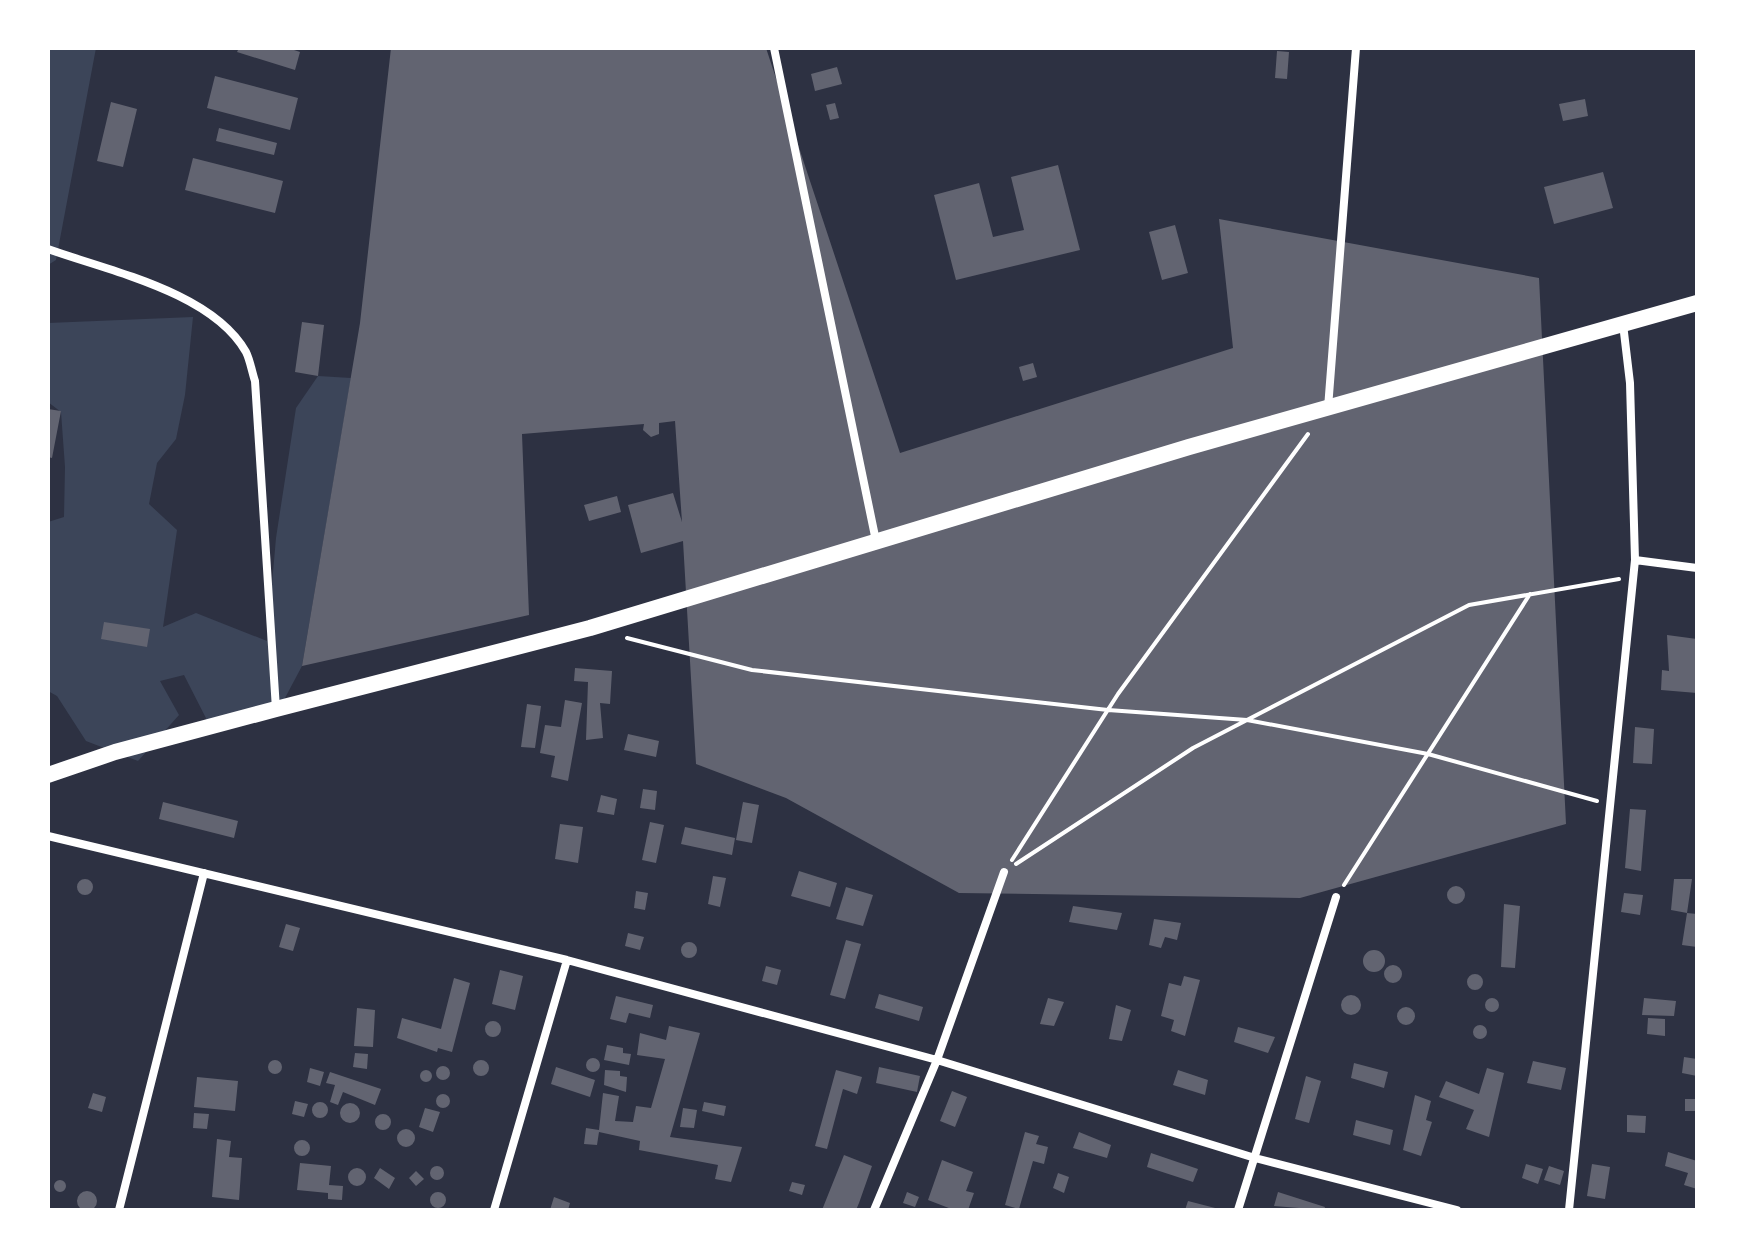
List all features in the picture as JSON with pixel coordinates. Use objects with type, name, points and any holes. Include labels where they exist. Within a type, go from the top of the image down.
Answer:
[{"type":"main road","points":[[48,775],[115,752],[590,628],[1328,408],[1697,303]]},
{"type":"street","points":[[774,48],[876,542]]},
{"type":"street","points":[[1328,408],[1356,48]]},
{"type":"street","points":[[48,249],[198,304],[225,327],[246,352],[255,381],[276,709]]},
{"type":"street","points":[[1569,1210],[1635,560],[1630,383],[1623,324]]},
{"type":"street","points":[[1635,560],[1697,568]]},
{"type":"street","points":[[48,836],[567,960],[937,1060],[1255,1158],[1457,1210]]},
{"type":"street","points":[[874,1210],[937,1060],[1004,872]]},
{"type":"street","points":[[119,1210],[204,873]]},
{"type":"street","points":[[1238,1210],[1336,897]]},
{"type":"street","points":[[494,1210],[567,960]]},
{"type":"path","points":[[1004,872],[1108,710],[1328,408]]},
{"type":"path","points":[[1004,872],[1193,748],[1469,605],[1633,576]]},
{"type":"path","points":[[1336,897],[1530,594]]},
{"type":"path","points":[[590,628],[752,670],[1108,710],[1247,720],[1428,754],[1610,805]]},
{"type":"shaded area","points":[[48,48],[96,48],[56,260],[48,265]]},
{"type":"shaded area","points":[[193,317],[185,395],[176,439],[157,463],[149,504],[177,530],[163,627],[196,613],[267,641],[276,538],[296,408],[318,376],[351,378],[302,666],[277,713],[210,726],[184,675],[160,681],[179,715],[138,761],[86,741],[57,696],[48,691],[48,522],[64,517],[65,467],[61,412],[48,402],[48,323]]},
{"type":"building","points":[[239,48],[288,48],[300,52],[295,70],[237,52]]},
{"type":"building","points":[[391,48],[766,48],[900,453],[1233,348],[1219,219],[1539,278],[1566,824],[1300,898],[959,893],[786,798],[696,764],[683,541],[641,553],[628,505],[673,493],[682,522],[675,421],[659,423],[659,434],[651,437],[643,430],[644,424],[522,434],[529,615],[302,666],[360,323]]},
{"type":"building","points":[[1277,51],[1289,52],[1287,79],[1275,78]]},
{"type":"building","points":[[837,67],[842,84],[815,91],[811,74]]},
{"type":"building","points":[[215,76],[298,98],[290,130],[207,108]]},
{"type":"building","points":[[1585,99],[1588,116],[1563,121],[1559,104]]},
{"type":"building","points":[[111,102],[137,109],[123,167],[97,161]]},
{"type":"building","points":[[835,103],[839,118],[830,120],[826,105]]},
{"type":"building","points":[[219,128],[277,143],[274,155],[216,141]]},
{"type":"building","points":[[193,158],[283,181],[275,213],[185,190]]},
{"type":"building","points":[[1058,165],[1080,250],[956,280],[934,195],[979,183],[993,237],[1024,230],[1011,177]]},
{"type":"building","points":[[1603,172],[1613,208],[1554,224],[1544,187]]},
{"type":"building","points":[[1175,225],[1188,273],[1162,280],[1149,232]]},
{"type":"building","points":[[302,322],[324,325],[318,376],[295,372]]},
{"type":"building","points":[[1033,363],[1037,377],[1023,381],[1019,367]]},
{"type":"building","points":[[48,409],[61,411],[52,458],[48,457]]},
{"type":"building","points":[[617,496],[621,512],[589,521],[584,505]]},
{"type":"building","points":[[104,622],[150,629],[147,647],[101,639]]},
{"type":"building","points":[[1667,635],[1697,639],[1697,693],[1661,690],[1662,670],[1669,671]]},
{"type":"building","points":[[575,668],[612,671],[610,704],[600,703],[603,738],[586,740],[588,682],[574,681]]},
{"type":"building","points":[[565,700],[582,703],[568,781],[551,777],[555,756],[540,753],[545,725],[561,727]]},
{"type":"building","points":[[527,704],[541,706],[535,748],[521,747]]},
{"type":"building","points":[[1635,727],[1654,729],[1652,764],[1633,763]]},
{"type":"building","points":[[628,734],[659,741],[656,757],[624,750]]},
{"type":"building","points":[[643,789],[657,791],[655,810],[640,808]]},
{"type":"building","points":[[601,795],[617,799],[614,815],[597,812]]},
{"type":"building","points":[[163,802],[238,821],[234,838],[159,819]]},
{"type":"building","points":[[743,802],[759,805],[752,843],[736,840]]},
{"type":"building","points":[[1630,809],[1646,810],[1641,871],[1625,868]]},
{"type":"building","points":[[650,822],[664,825],[656,863],[642,860]]},
{"type":"building","points":[[560,824],[583,827],[578,863],[555,859]]},
{"type":"building","points":[[685,827],[735,838],[732,855],[681,844]]},
{"type":"building","points":[[799,871],[837,883],[830,907],[791,896]]},
{"type":"building","points":[[713,876],[726,878],[720,907],[708,904]]},
{"type":"building","points":[[82,879],[88,879],[93,887],[91,893],[82,895],[77,890],[77,884]]},
{"type":"building","points":[[1674,879],[1692,879],[1687,913],[1671,910]]},
{"type":"building","points":[[1452,886],[1460,886],[1465,895],[1463,902],[1452,904],[1447,899],[1447,891]]},
{"type":"building","points":[[846,887],[873,895],[863,926],[836,919]]},
{"type":"building","points":[[636,891],[648,893],[645,910],[634,908]]},
{"type":"building","points":[[1624,893],[1643,895],[1640,915],[1621,912]]},
{"type":"building","points":[[1504,904],[1520,906],[1515,968],[1501,967]]},
{"type":"building","points":[[1073,906],[1122,913],[1117,930],[1069,922]]},
{"type":"building","points":[[1687,913],[1697,914],[1697,947],[1682,945]]},
{"type":"building","points":[[1154,919],[1181,923],[1177,940],[1165,937],[1161,948],[1149,945]]},
{"type":"building","points":[[286,924],[300,928],[293,951],[279,947]]},
{"type":"building","points":[[628,933],[644,937],[640,950],[625,946]]},
{"type":"building","points":[[846,940],[861,944],[845,999],[830,995]]},
{"type":"building","points":[[689,942],[695,944],[695,956],[689,958],[683,956],[681,950],[683,944]]},
{"type":"building","points":[[1374,950],[1385,961],[1374,972],[1363,961]]},
{"type":"building","points":[[1393,965],[1402,974],[1393,983],[1384,974]]},
{"type":"building","points":[[766,966],[781,970],[777,985],[762,981]]},
{"type":"building","points":[[500,970],[523,976],[515,1010],[492,1004]]},
{"type":"building","points":[[1475,974],[1481,976],[1481,988],[1475,990],[1469,988],[1467,982],[1469,976]]},
{"type":"building","points":[[1184,976],[1200,980],[1185,1036],[1171,1031],[1174,1020],[1161,1016],[1169,983],[1181,986]]},
{"type":"building","points":[[454,978],[470,983],[452,1052],[438,1048],[437,1052],[397,1038],[402,1018],[441,1029]]},
{"type":"building","points":[[879,994],[923,1007],[919,1021],[875,1008]]},
{"type":"building","points":[[1351,995],[1358,998],[1361,1005],[1358,1012],[1351,1015],[1344,1012],[1341,1005],[1344,998]]},
{"type":"building","points":[[616,996],[653,1005],[650,1018],[629,1013],[626,1023],[610,1019]]},
{"type":"building","points":[[1048,998],[1064,1002],[1054,1026],[1040,1024]]},
{"type":"building","points":[[1492,998],[1499,1005],[1492,1012],[1485,1005]]},
{"type":"building","points":[[1644,998],[1676,1001],[1674,1016],[1642,1015]]},
{"type":"building","points":[[1116,1005],[1131,1010],[1122,1041],[1109,1039]]},
{"type":"building","points":[[1402,1007],[1410,1007],[1415,1016],[1413,1023],[1402,1025],[1397,1020],[1397,1012]]},
{"type":"building","points":[[357,1008],[375,1010],[373,1047],[354,1046]]},
{"type":"building","points":[[1648,1018],[1665,1019],[1665,1036],[1647,1034]]},
{"type":"building","points":[[490,1021],[496,1021],[501,1029],[499,1035],[490,1037],[485,1032],[485,1026]]},
{"type":"building","points":[[1480,1025],[1487,1032],[1480,1039],[1473,1032]]},
{"type":"building","points":[[669,1026],[700,1033],[670,1137],[742,1147],[731,1182],[715,1179],[718,1165],[639,1150],[640,1141],[599,1132],[597,1145],[584,1144],[586,1128],[599,1130],[603,1093],[619,1096],[615,1121],[633,1122],[636,1106],[651,1108],[665,1059],[637,1055],[640,1033],[666,1040]]},
{"type":"building","points":[[1238,1027],[1275,1037],[1268,1053],[1234,1042]]},
{"type":"building","points":[[607,1045],[623,1048],[623,1053],[631,1054],[629,1065],[604,1060]]},
{"type":"building","points":[[355,1053],[368,1054],[367,1069],[353,1067]]},
{"type":"building","points":[[1684,1057],[1697,1059],[1697,1076],[1682,1073]]},
{"type":"building","points":[[593,1058],[600,1065],[593,1072],[586,1065]]},
{"type":"building","points":[[275,1060],[282,1067],[275,1074],[268,1067]]},
{"type":"building","points":[[481,1060],[489,1068],[481,1076],[473,1068]]},
{"type":"building","points":[[1533,1061],[1566,1068],[1561,1090],[1527,1083]]},
{"type":"building","points":[[1354,1063],[1388,1072],[1384,1088],[1351,1078]]},
{"type":"building","points":[[443,1066],[450,1073],[443,1080],[436,1073]]},
{"type":"building","points":[[556,1067],[595,1080],[590,1097],[551,1084]]},
{"type":"building","points":[[879,1067],[920,1076],[917,1092],[876,1083]]},
{"type":"building","points":[[310,1068],[324,1072],[320,1086],[307,1082]]},
{"type":"building","points":[[1487,1068],[1504,1073],[1489,1137],[1466,1129],[1474,1110],[1439,1097],[1446,1081],[1479,1094]]},
{"type":"building","points":[[605,1070],[620,1071],[620,1076],[627,1077],[626,1092],[604,1085]]},
{"type":"building","points":[[836,1070],[862,1077],[857,1094],[843,1089],[827,1149],[815,1146]]},
{"type":"building","points":[[1178,1070],[1208,1080],[1205,1095],[1173,1085]]},
{"type":"building","points":[[421,1071],[431,1071],[431,1081],[421,1081]]},
{"type":"building","points":[[330,1072],[381,1089],[375,1105],[343,1092],[338,1105],[330,1102],[335,1085],[326,1083]]},
{"type":"building","points":[[1306,1076],[1321,1081],[1309,1123],[1295,1119]]},
{"type":"building","points":[[197,1077],[238,1081],[235,1111],[194,1107]]},
{"type":"building","points":[[952,1091],[967,1097],[955,1127],[940,1121]]},
{"type":"building","points":[[93,1093],[106,1097],[102,1112],[88,1108]]},
{"type":"building","points":[[443,1094],[450,1101],[443,1108],[436,1101]]},
{"type":"building","points":[[1415,1095],[1431,1101],[1426,1120],[1432,1122],[1421,1156],[1403,1150]]},
{"type":"building","points":[[1685,1099],[1697,1099],[1697,1111],[1685,1111]]},
{"type":"building","points":[[295,1101],[308,1104],[304,1117],[292,1114]]},
{"type":"building","points":[[320,1102],[328,1110],[320,1118],[312,1110]]},
{"type":"building","points":[[704,1102],[726,1106],[724,1116],[702,1111]]},
{"type":"building","points":[[346,1103],[354,1103],[360,1113],[354,1123],[346,1123],[340,1117],[340,1109]]},
{"type":"building","points":[[425,1108],[440,1112],[433,1132],[419,1127]]},
{"type":"building","points":[[683,1108],[697,1110],[694,1128],[680,1127]]},
{"type":"building","points":[[194,1113],[209,1114],[207,1129],[193,1128]]},
{"type":"building","points":[[383,1114],[391,1122],[383,1130],[375,1122]]},
{"type":"building","points":[[1627,1115],[1646,1116],[1645,1133],[1627,1132]]},
{"type":"building","points":[[1356,1120],[1393,1130],[1390,1145],[1353,1135]]},
{"type":"building","points":[[406,1129],[415,1138],[406,1147],[397,1138]]},
{"type":"building","points":[[1025,1132],[1039,1136],[1036,1144],[1048,1147],[1044,1164],[1033,1161],[1019,1209],[1005,1205]]},
{"type":"building","points":[[1079,1132],[1111,1145],[1107,1158],[1073,1148]]},
{"type":"building","points":[[217,1139],[231,1141],[229,1157],[242,1158],[239,1200],[212,1197]]},
{"type":"building","points":[[302,1140],[308,1142],[308,1154],[302,1156],[296,1154],[294,1148],[296,1142]]},
{"type":"building","points":[[1668,1152],[1697,1161],[1697,1189],[1684,1185],[1688,1173],[1665,1166]]},
{"type":"building","points":[[1151,1153],[1198,1169],[1193,1182],[1147,1167]]},
{"type":"building","points":[[844,1155],[872,1166],[859,1203],[856,1210],[822,1210]]},
{"type":"building","points":[[942,1160],[973,1172],[966,1191],[974,1193],[968,1210],[954,1210],[928,1200]]},
{"type":"building","points":[[300,1163],[331,1166],[329,1185],[343,1186],[342,1200],[328,1199],[328,1193],[297,1190]]},
{"type":"building","points":[[1526,1164],[1543,1169],[1538,1184],[1522,1178]]},
{"type":"building","points":[[1592,1164],[1610,1167],[1605,1199],[1587,1196]]},
{"type":"building","points":[[437,1166],[444,1173],[437,1180],[430,1173]]},
{"type":"building","points":[[1549,1166],[1564,1171],[1560,1185],[1544,1180]]},
{"type":"building","points":[[357,1168],[366,1177],[357,1186],[348,1177]]},
{"type":"building","points":[[380,1168],[395,1178],[389,1189],[374,1178]]},
{"type":"building","points":[[416,1171],[424,1179],[416,1186],[409,1178]]},
{"type":"building","points":[[1058,1173],[1069,1177],[1064,1193],[1053,1188]]},
{"type":"building","points":[[55,1181],[65,1181],[65,1191],[55,1191]]},
{"type":"building","points":[[792,1182],[805,1185],[802,1195],[789,1191]]},
{"type":"building","points":[[87,1191],[94,1194],[97,1201],[94,1208],[87,1211],[80,1208],[77,1201],[80,1194]]},
{"type":"building","points":[[435,1192],[441,1192],[446,1200],[444,1206],[435,1208],[430,1203],[430,1197]]},
{"type":"building","points":[[907,1192],[919,1197],[915,1207],[903,1203]]},
{"type":"building","points":[[1278,1192],[1325,1207],[1324,1210],[1274,1206]]},
{"type":"building","points":[[554,1197],[570,1203],[568,1210],[550,1210]]},
{"type":"building","points":[[1188,1201],[1219,1209],[1185,1210]]}]
